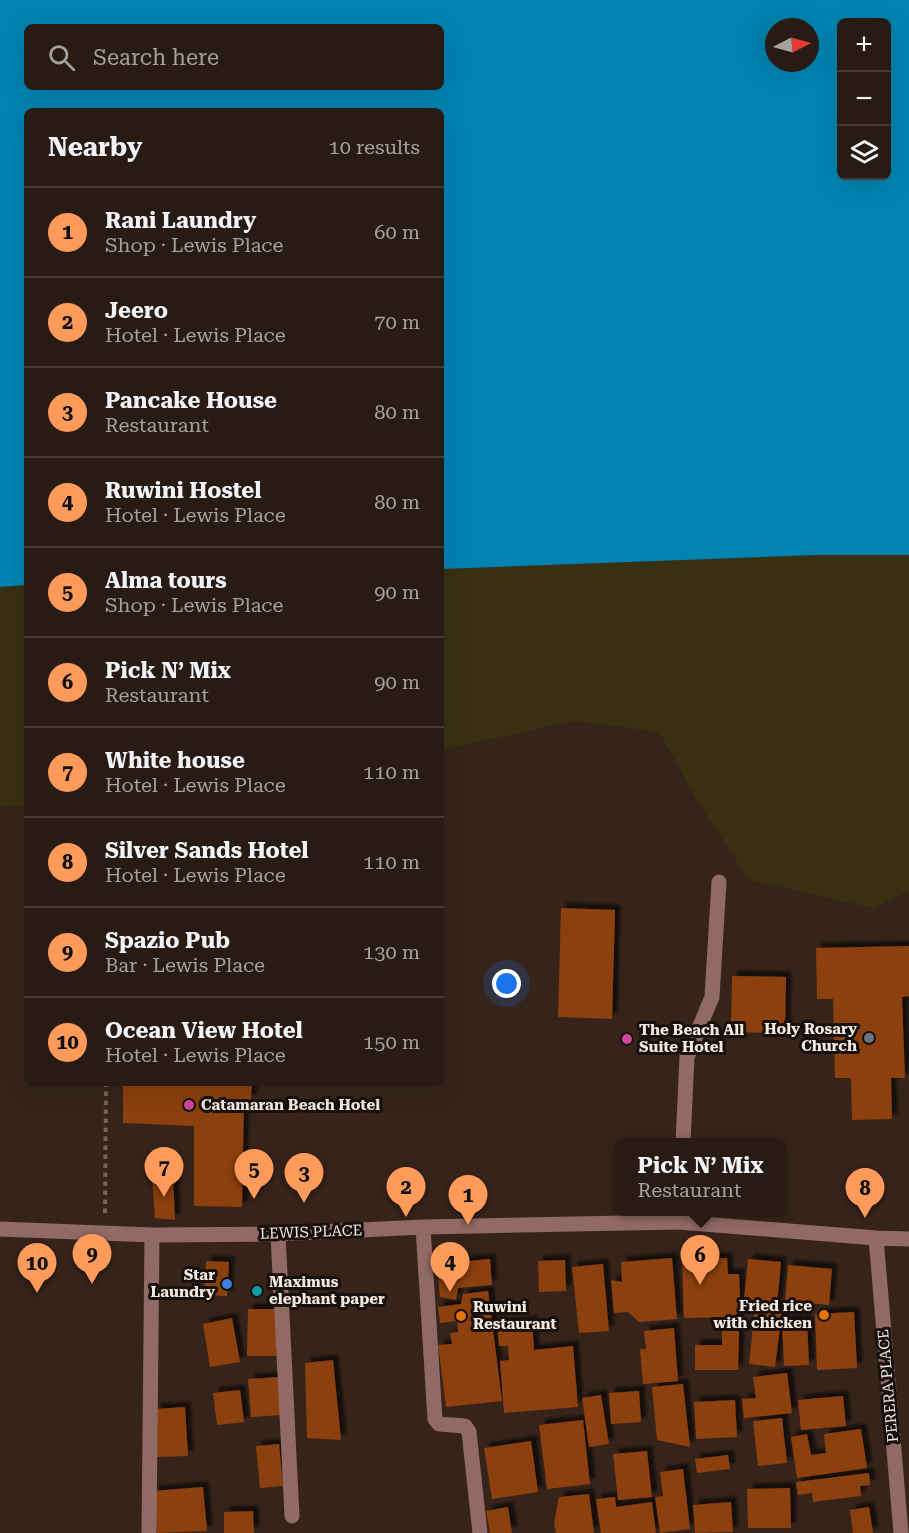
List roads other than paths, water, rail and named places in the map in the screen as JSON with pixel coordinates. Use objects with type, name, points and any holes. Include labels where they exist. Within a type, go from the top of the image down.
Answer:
[{"type":"street","points":[[683,1138],[687,1057],[712,997],[719,882]]},
{"type":"street","name":"LEWIS PLACE","points":[[0,1229],[152,1234],[278,1234],[679,1217],[876,1238],[909,1239]]},
{"type":"street","points":[[423,1227],[435,1419],[439,1424],[465,1426],[470,1432],[480,1533]]},
{"type":"street","points":[[149,1533],[152,1234]]},
{"type":"street","points":[[278,1234],[292,1516]]},
{"type":"street","name":"PERERA PLACE","points":[[876,1238],[901,1533]]},
{"type":"water","points":[[0,0],[909,0],[909,555],[816,555],[444,569],[444,108],[24,108],[24,585],[0,587]]},
{"type":"place","name":"Holy Rosary Church","points":[[869,1038]]},
{"type":"place","name":"The Beach All Suite Hotel","points":[[627,1039]]},
{"type":"place","name":"Catamaran Beach Hotel","points":[[189,1105]]},
{"type":"place","name":"White house","points":[[164,1197]]},
{"type":"place","name":"Alma tours","points":[[254,1199]]},
{"type":"place","name":"Pancake House","points":[[304,1203]]},
{"type":"place","name":"Jeero","points":[[406,1217]]},
{"type":"place","name":"Silver Sands Hotel","points":[[865,1218]]},
{"type":"place","name":"Rani Laundry","points":[[468,1225]]},
{"type":"place","name":"Spazio Pub","points":[[92,1284]]},
{"type":"place","name":"Star Laundry","points":[[227,1284]]},
{"type":"place","name":"Pick N’ Mix","points":[[700,1285]]},
{"type":"place","name":"Maximus elephant paper","points":[[257,1291]]},
{"type":"place","name":"Ruwini Hostel","points":[[450,1292]]},
{"type":"place","name":"Ocean View Hotel","points":[[37,1293]]},
{"type":"place","name":"Fried rice with chicken","points":[[824,1315]]},
{"type":"place","name":"Ruwini Restaurant","points":[[461,1316]]}]
